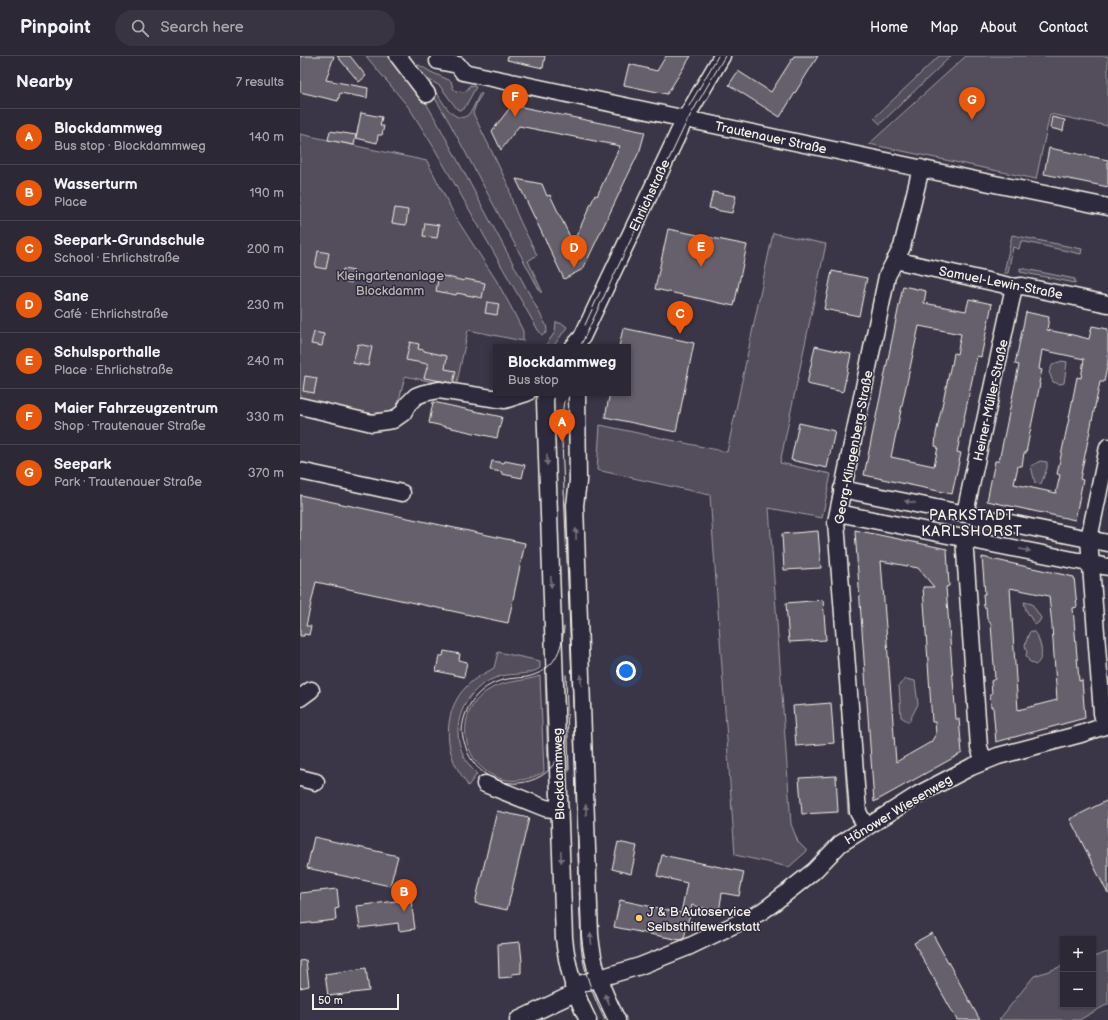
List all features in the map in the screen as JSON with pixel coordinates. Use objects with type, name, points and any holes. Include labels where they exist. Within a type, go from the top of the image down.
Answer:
[{"type":"street","points":[[398,56],[427,94]]},
{"type":"street","name":"Ehrlichstraße","points":[[579,344],[685,119],[722,56]]},
{"type":"street","name":"Trautenauer Straße","points":[[438,61],[458,65],[463,72],[1108,207]]},
{"type":"street","name":"Georg-Klingenberg-Straße","points":[[866,827],[858,812],[836,522],[887,276],[902,247],[921,168]]},
{"type":"street","name":"Samuel-Lewin-Straße","points":[[895,260],[1014,286],[1022,286],[1108,304]]},
{"type":"street","name":"Heiner-Müller-Straße","points":[[965,513],[1014,286]]},
{"type":"street","points":[[300,406],[372,422],[393,420],[403,414],[408,404],[416,396],[439,390],[505,400],[518,396]]},
{"type":"street","name":"Blockdammweg","points":[[546,396],[564,938],[566,956],[574,989],[588,1020]]},
{"type":"street","name":"Blockdammweg","points":[[577,396],[578,481],[575,505],[591,940],[598,978],[617,1020]]},
{"type":"street","points":[[1107,726],[1102,713],[1089,539],[1108,447]]},
{"type":"street","points":[[300,470],[402,493]]},
{"type":"street","points":[[842,489],[1108,543]]},
{"type":"street","points":[[838,512],[1108,567]]},
{"type":"street","points":[[964,538],[979,747],[984,762]]},
{"type":"street","name":"Hönower Wiesenweg","points":[[598,978],[640,966],[688,947],[761,912],[771,906],[814,871],[840,844],[919,794],[971,766],[1006,754],[1107,726]]},
{"type":"street","points":[[300,778],[316,782]]},
{"type":"street","points":[[485,784],[545,808],[560,810]]},
{"type":"street","points":[[518,1020],[574,989],[598,978]]},
{"type":"green space","points":[[366,56],[391,56],[423,98],[546,325],[546,333],[542,335],[538,330],[433,146],[410,109]]},
{"type":"green space","points":[[939,56],[951,56],[880,124],[874,118]]},
{"type":"green space","points":[[966,56],[1108,56],[1108,126],[1050,114],[1036,179],[869,144]]},
{"type":"green space","points":[[415,65],[419,65],[451,81],[453,88],[456,91],[464,92],[470,85],[476,87],[464,109],[457,109],[440,86],[424,77]]},
{"type":"green space","points":[[434,89],[449,110],[454,115],[459,117],[464,117],[470,113],[480,93],[482,94],[473,113],[509,187],[516,213],[537,255],[528,261],[541,289],[541,293],[447,118],[433,95]]},
{"type":"green space","name":"Kleingartenanlage Blockdamm","points":[[300,134],[427,161],[456,218],[496,280],[523,331],[523,341],[468,330],[456,387],[405,376],[392,428],[300,409]]},
{"type":"green space","points":[[773,233],[826,244],[780,463],[831,474],[822,518],[769,508],[791,824],[798,842],[807,851],[789,867],[735,855],[710,495],[597,470],[600,425],[727,452]]},
{"type":"green space","points":[[1012,235],[1082,249],[1081,254],[1021,241],[1019,249],[1013,247],[1008,273],[1004,273]]},
{"type":"green space","points":[[1020,268],[1075,279],[1075,283],[1020,272]]},
{"type":"green space","points":[[556,322],[567,327],[555,344],[547,344],[555,332]]},
{"type":"green space","points":[[1062,361],[1067,362],[1064,383],[1060,384],[1053,382],[1049,372],[1053,364]]},
{"type":"green space","points":[[1040,461],[1047,462],[1047,468],[1041,484],[1035,483],[1031,466]]},
{"type":"green space","points":[[1024,602],[1032,604],[1041,618],[1035,625],[1026,610]]},
{"type":"green space","points":[[1031,631],[1037,635],[1041,649],[1040,658],[1035,665],[1029,661],[1026,655],[1027,652],[1025,645]]},
{"type":"green space","points":[[498,652],[540,661],[540,668],[529,673],[506,675],[495,678],[476,689],[469,697],[460,717],[458,728],[458,738],[462,753],[477,774],[468,786],[456,766],[450,750],[448,730],[449,721],[455,702],[460,694],[472,681],[494,668]]},
{"type":"green space","points":[[548,672],[551,765],[548,769],[545,674]]},
{"type":"green space","points":[[839,674],[842,674],[852,814],[848,814]]},
{"type":"green space","points":[[540,676],[544,772],[521,780],[501,779],[485,770],[473,757],[467,740],[466,722],[473,705],[493,687]]},
{"type":"green space","points":[[906,679],[915,681],[918,704],[909,722],[901,717],[899,685]]},
{"type":"green space","points":[[1108,952],[1108,1004],[1079,1020],[999,1020],[1034,976],[1060,967],[1060,1008],[1096,1008],[1096,956]]},
{"type":"building","points":[[300,56],[334,56],[326,80],[368,88],[367,98],[340,93],[338,101],[300,92]]},
{"type":"building","points":[[337,56],[350,56],[366,76],[359,82]]},
{"type":"building","points":[[508,56],[545,56],[543,68],[507,60]]},
{"type":"building","points":[[666,56],[691,56],[667,94],[624,85],[629,64],[657,71]]},
{"type":"building","points":[[794,56],[818,56],[780,117],[729,85],[738,71],[771,92]]},
{"type":"building","points":[[512,105],[645,132],[640,150],[583,269],[564,279],[516,179],[542,184],[547,196],[550,195],[573,243],[620,146],[519,126],[501,150],[492,131]]},
{"type":"building","points":[[361,113],[382,117],[380,126],[384,126],[382,135],[378,135],[377,143],[356,138]]},
{"type":"building","points":[[1052,117],[1065,120],[1063,131],[1050,128]]},
{"type":"building","points":[[330,131],[356,135],[354,145],[328,140]]},
{"type":"building","points":[[1049,148],[1108,160],[1108,187],[1044,174]]},
{"type":"building","points":[[713,192],[736,196],[732,213],[709,208]]},
{"type":"building","points":[[395,208],[408,210],[406,225],[392,223]]},
{"type":"building","points":[[425,223],[439,225],[437,238],[423,236]]},
{"type":"building","points":[[668,229],[747,245],[734,306],[655,289]]},
{"type":"building","points":[[318,251],[329,253],[326,269],[315,267]]},
{"type":"building","points":[[343,269],[354,271],[351,283],[340,280]]},
{"type":"building","points":[[832,271],[867,278],[859,316],[824,309]]},
{"type":"building","points":[[439,275],[464,281],[465,279],[485,283],[482,298],[436,291]]},
{"type":"building","points":[[903,286],[926,291],[924,303],[966,311],[969,299],[992,304],[981,357],[977,356],[957,452],[961,453],[952,494],[864,475]],"holes":[[[919,326],[961,334],[957,354],[954,353],[952,365],[951,364],[936,434],[935,446],[938,447],[934,466],[891,457]]]},
{"type":"building","points":[[487,302],[499,304],[497,315],[485,313]]},
{"type":"building","points":[[1026,312],[1049,317],[1047,330],[1089,339],[1092,326],[1108,329],[1108,362],[1104,382],[1100,382],[1080,479],[1083,480],[1075,520],[987,501],[995,461],[999,461],[1019,365],[1015,364]],"holes":[[[1042,350],[1084,359],[1081,378],[1077,377],[1057,474],[1060,475],[1056,493],[1014,484],[1018,466],[1022,466],[1024,453],[1026,453],[1040,384],[1042,370],[1039,369]]]},
{"type":"building","points":[[623,328],[694,343],[676,432],[605,417],[609,396],[631,396],[631,344],[620,344]]},
{"type":"building","points":[[314,332],[324,334],[322,346],[311,344]]},
{"type":"building","points":[[410,342],[419,344],[418,349],[447,356],[445,369],[456,371],[453,383],[424,378],[428,364],[406,360]]},
{"type":"building","points":[[358,344],[372,347],[368,366],[353,363]]},
{"type":"building","points":[[815,346],[851,354],[843,392],[807,384]]},
{"type":"building","points":[[305,376],[317,378],[314,393],[303,391]]},
{"type":"building","points":[[433,402],[502,417],[497,438],[429,423]]},
{"type":"building","points":[[799,423],[835,431],[827,468],[791,460]]},
{"type":"building","points":[[492,461],[504,463],[505,461],[525,465],[522,478],[490,470]]},
{"type":"building","points":[[300,495],[525,543],[508,623],[316,582],[306,626],[311,626],[309,635],[304,634],[304,636],[300,636]]},
{"type":"building","points":[[855,530],[947,549],[949,586],[946,587],[956,719],[959,719],[962,753],[874,802]],"holes":[[[881,561],[918,568],[934,587],[923,587],[932,722],[935,722],[936,734],[931,742],[896,762]]]},
{"type":"building","points":[[818,531],[821,568],[784,570],[782,534]]},
{"type":"building","points":[[982,557],[1074,577],[1077,607],[1073,608],[1079,681],[1082,680],[1085,718],[996,742],[993,707],[991,707],[990,694],[992,694],[991,681],[995,679],[991,624],[987,619],[986,607],[984,607],[983,594],[985,594]],"holes":[[[1010,588],[1049,596],[1057,700],[1018,710]]]},
{"type":"building","points":[[823,600],[826,640],[789,642],[786,603]]},
{"type":"building","points":[[444,651],[460,654],[459,660],[467,662],[464,677],[436,671],[439,656],[443,656]]},
{"type":"building","points":[[831,703],[834,743],[796,746],[793,706]]},
{"type":"building","points":[[836,776],[838,812],[802,814],[799,778]]},
{"type":"building","points":[[1108,800],[1108,894],[1070,819]]},
{"type":"building","points":[[497,811],[529,818],[507,910],[475,903]]},
{"type":"building","points":[[314,837],[398,856],[390,886],[307,868]]},
{"type":"building","points":[[618,842],[637,846],[631,874],[612,869]]},
{"type":"building","points":[[662,855],[744,872],[739,896],[722,893],[719,912],[692,905],[684,938],[680,940],[614,927],[620,900],[681,913],[687,883],[657,876]]},
{"type":"building","points":[[337,889],[339,908],[335,909],[336,920],[300,924],[300,893]]},
{"type":"building","points":[[411,899],[415,929],[399,931],[398,923],[360,928],[357,906]]},
{"type":"building","points":[[932,933],[980,1020],[957,1020],[914,943]]},
{"type":"building","points":[[520,942],[522,961],[521,973],[512,974],[512,977],[499,978],[498,944]]},
{"type":"building","points":[[306,960],[309,986],[300,988],[300,961]]},
{"type":"building","points":[[366,968],[369,991],[328,996],[325,974]]},
{"type":"tram line","points":[[689,106],[718,56]]},
{"type":"tram line","points":[[581,344],[687,121],[725,56]]},
{"type":"tram line","points":[[585,325],[600,292]]},
{"type":"tram line","points":[[565,396],[562,416],[562,442],[581,946],[584,966],[605,1020]]},
{"type":"tram line","points":[[564,627],[559,652],[550,665],[536,674],[527,677],[503,680],[494,683],[480,692],[474,698],[466,713],[462,730],[467,751],[472,761],[488,776],[508,783],[530,781],[541,776],[556,760],[566,740]]},
{"type":"tram line","points":[[566,675],[569,771]]},
{"type":"place","name":"Maier Fahrzeugzentrum","points":[[515,117]]},
{"type":"place","name":"Seepark","points":[[972,120]]},
{"type":"place","name":"Schulsporthalle","points":[[701,267]]},
{"type":"place","name":"Sane","points":[[574,268]]},
{"type":"place","name":"Seepark-Grundschule","points":[[680,334]]},
{"type":"place","name":"Blockdammweg","points":[[562,442]]},
{"type":"place","name":"Wasserturm","points":[[404,912]]},
{"type":"place","name":"J & B Autoservice Selbsthilfewerkstatt","points":[[639,918]]},
{"type":"district","name":"PARKSTADT KARLSHORST","points":[[972,524]]}]
